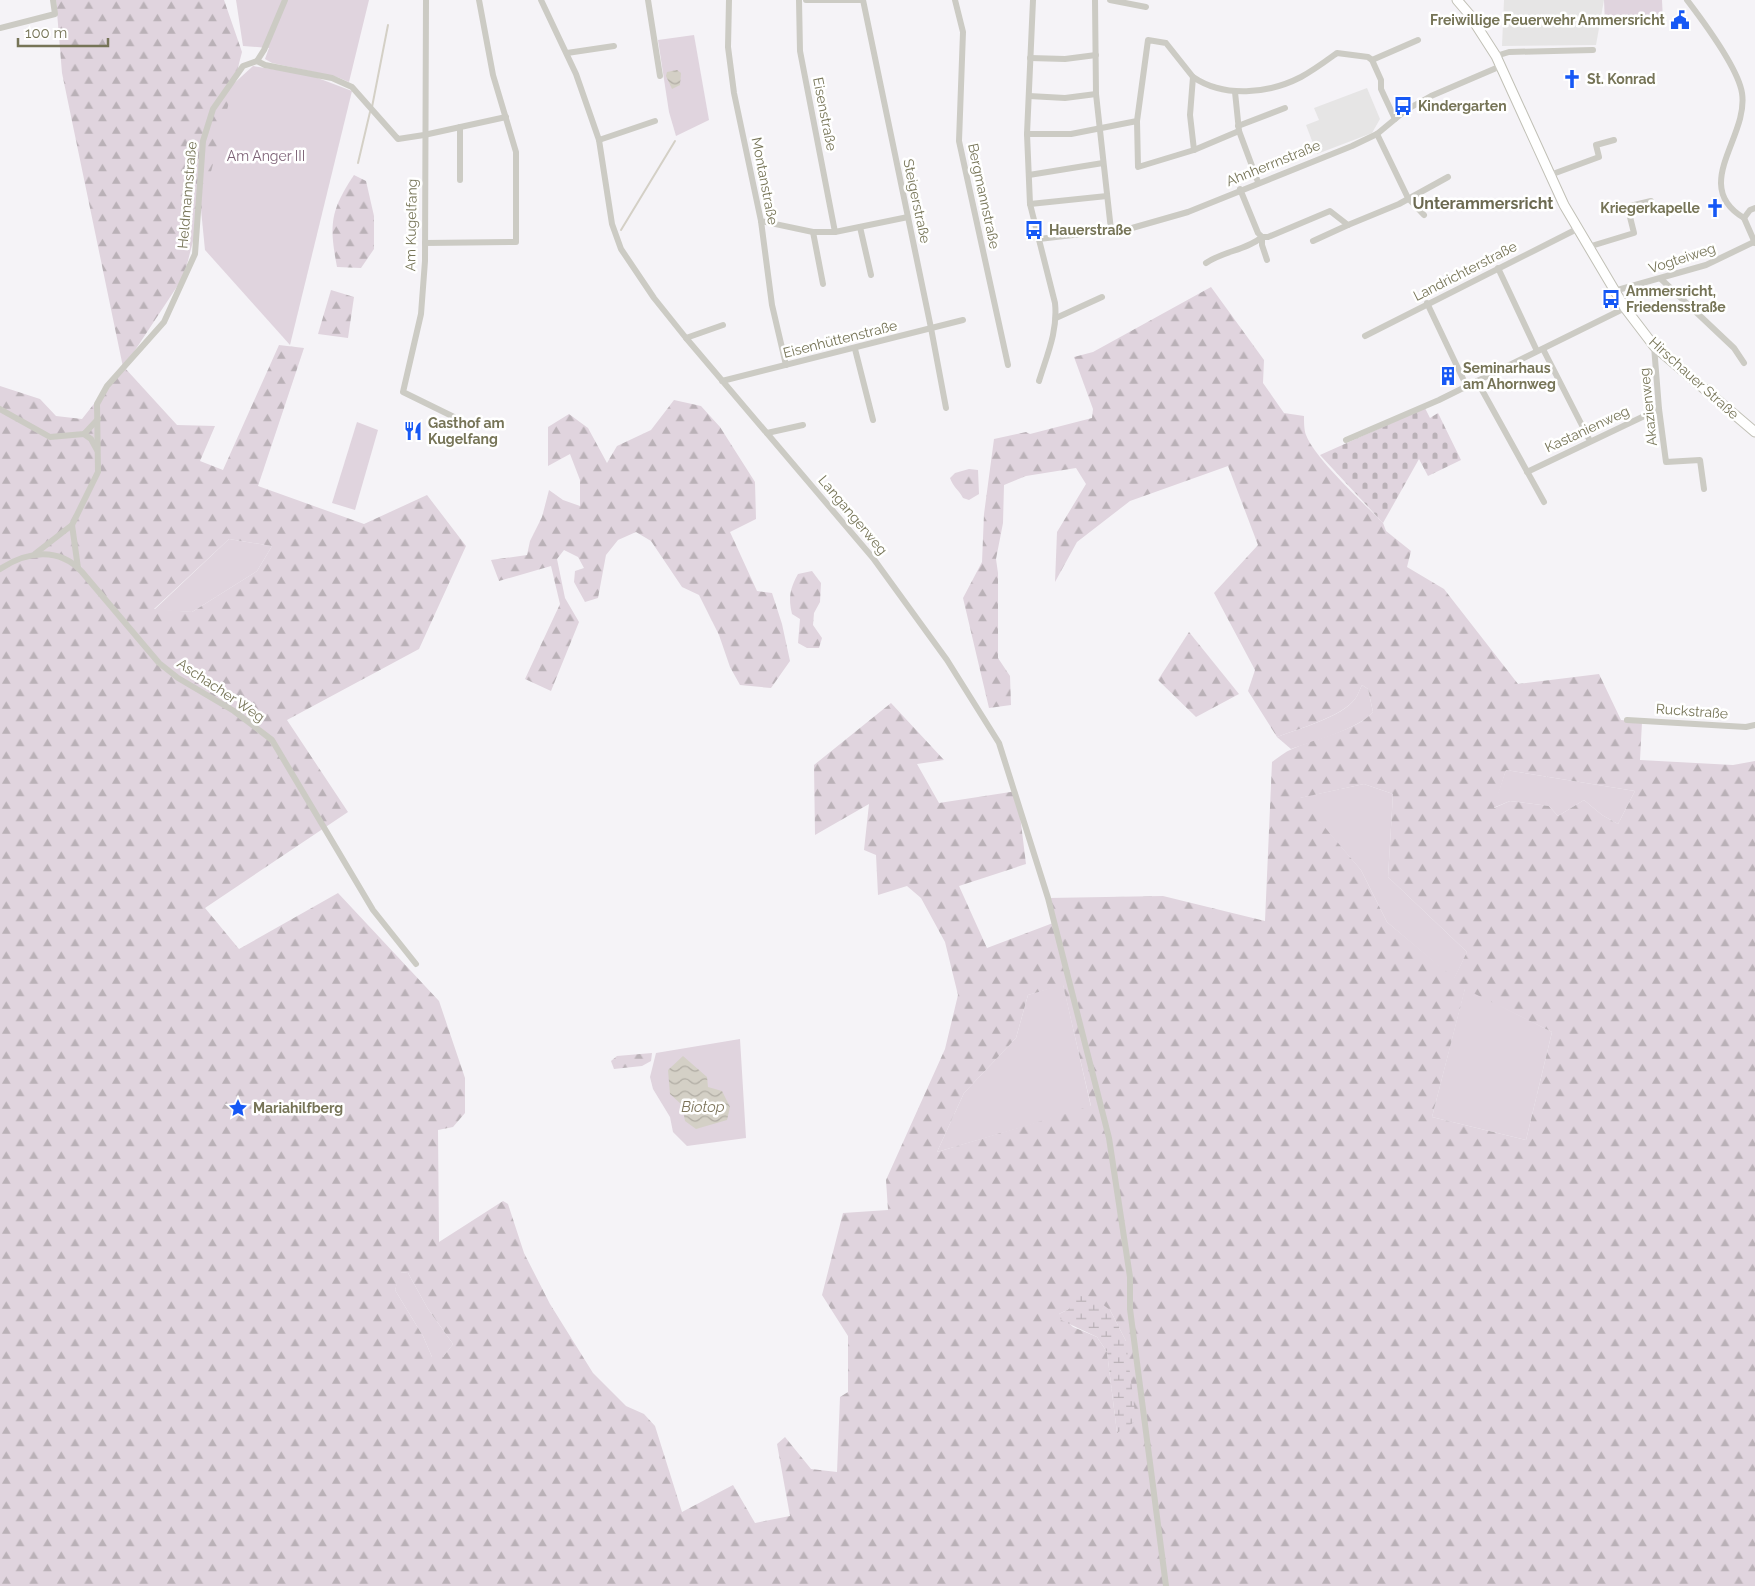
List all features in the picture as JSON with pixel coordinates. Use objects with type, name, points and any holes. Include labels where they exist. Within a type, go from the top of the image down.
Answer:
[{"type":"street","points":[[0,28],[55,14],[53,0]]},
{"type":"street","name":"Heldmannstraße","points":[[72,525],[98,472],[97,404],[107,386],[164,322],[195,254],[203,141],[213,109],[243,66],[257,61],[264,50],[285,0]]},
{"type":"street","name":"Am Kugelfang","points":[[426,0],[425,243],[421,314],[403,392],[454,417]]},
{"type":"street","points":[[425,243],[516,242],[516,152],[493,75],[479,0]]},
{"type":"street","name":"Langangerweg","points":[[541,0],[576,74],[599,140],[612,224],[621,249],[686,338],[873,558],[917,615],[999,743],[1040,869],[1109,1138],[1130,1277],[1130,1309],[1166,1586]]},
{"type":"street","points":[[648,0],[660,76]]},
{"type":"street","name":"Montanstraße","points":[[729,0],[728,46],[733,84],[761,221],[772,305],[786,365]]},
{"type":"street","name":"Eisenstraße","points":[[799,0],[800,51],[835,232]]},
{"type":"street","points":[[806,0],[863,0]]},
{"type":"street","name":"Steigerstraße","points":[[863,0],[946,408]]},
{"type":"street","name":"Bergmannstraße","points":[[955,0],[963,32],[959,141],[1008,365]]},
{"type":"street","points":[[1033,0],[1027,134],[1030,204],[1055,303],[1056,318],[1053,335],[1038,381]]},
{"type":"street","points":[[1095,0],[1096,94],[1111,230]]},
{"type":"street","points":[[1110,0],[1146,7]]},
{"type":"street","name":"Hirschauer Straße","points":[[1457,0],[1475,21],[1496,56],[1550,176],[1577,229],[1625,308],[1654,346],[1755,432]]},
{"type":"street","points":[[1687,0],[1709,29],[1742,92],[1741,115],[1720,176],[1720,191],[1731,211],[1744,218],[1755,243]]},
{"type":"street","points":[[1285,108],[1194,150],[1138,167],[1137,121],[1148,40],[1166,43],[1193,77],[1205,85],[1235,92],[1268,89],[1301,77],[1337,53],[1368,57],[1372,60],[1381,80],[1381,89],[1395,119]]},
{"type":"street","points":[[1372,60],[1418,40]]},
{"type":"street","points":[[567,53],[614,46]]},
{"type":"street","points":[[1496,56],[1509,52],[1592,50]]},
{"type":"street","points":[[1030,58],[1065,59],[1096,55]]},
{"type":"street","points":[[257,61],[266,65],[332,78],[352,87],[398,139],[424,135],[506,116]]},
{"type":"street","name":"Ahnherrnstraße","points":[[1039,239],[1132,228],[1188,212],[1240,189],[1352,146],[1377,134],[1395,119],[1432,96],[1501,66]]},
{"type":"street","points":[[1193,77],[1190,114],[1194,150]]},
{"type":"street","points":[[1235,92],[1238,129],[1258,182]]},
{"type":"street","points":[[1029,96],[1065,98],[1096,94]]},
{"type":"street","points":[[599,140],[655,120]]},
{"type":"street","points":[[1027,134],[1071,134],[1137,121]]},
{"type":"street","points":[[460,127],[460,180]]},
{"type":"street","points":[[1377,134],[1408,198],[1424,215]]},
{"type":"street","points":[[1550,176],[1599,157],[1596,145],[1614,140]]},
{"type":"street","points":[[1029,176],[1104,164]]},
{"type":"street","points":[[1313,241],[1399,204],[1448,178]]},
{"type":"street","points":[[1240,189],[1258,233],[1262,237],[1262,245],[1268,260]]},
{"type":"street","points":[[1030,204],[1107,196]]},
{"type":"street","points":[[1588,247],[1634,233],[1628,209],[1651,200]]},
{"type":"street","points":[[1744,218],[1750,210],[1755,208]]},
{"type":"street","points":[[1206,263],[1217,256],[1256,242],[1262,237],[1268,237],[1330,210],[1348,225]]},
{"type":"street","points":[[761,221],[813,232],[835,232],[908,217]]},
{"type":"street","points":[[860,227],[871,275]]},
{"type":"street","name":"Landrichterstraße","points":[[1364,336],[1577,229]]},
{"type":"street","points":[[813,232],[823,284]]},
{"type":"street","name":"Vogteiweg","points":[[1614,291],[1662,279],[1725,258],[1755,243]]},
{"type":"street","points":[[1498,268],[1590,441]]},
{"type":"street","points":[[1662,279],[1734,348],[1744,363]]},
{"type":"street","points":[[1056,318],[1102,296]]},
{"type":"street","points":[[1427,303],[1466,385]]},
{"type":"street","points":[[1346,440],[1439,400],[1625,308]]},
{"type":"street","name":"Eisenhüttenstraße","points":[[722,381],[855,349],[963,320]]},
{"type":"street","points":[[686,338],[723,325]]},
{"type":"street","name":"Akazienweg","points":[[1654,346],[1659,409],[1666,462],[1700,460],[1704,489]]},
{"type":"street","points":[[855,349],[873,420]]},
{"type":"street","points":[[1477,381],[1544,502]]},
{"type":"street","name":"Kastanienweg","points":[[1527,472],[1659,409]]},
{"type":"street","points":[[0,410],[50,437],[84,434],[91,439],[98,451]]},
{"type":"street","points":[[84,434],[98,419]]},
{"type":"street","points":[[767,433],[802,425]]},
{"type":"street","points":[[0,569],[36,553],[72,525],[78,568]]},
{"type":"street","name":"Aschacher Weg","points":[[36,553],[54,555],[78,568],[159,663],[178,678],[234,711],[272,740],[373,910],[416,964]]},
{"type":"street","name":"Ruckstraße","points":[[1627,720],[1746,727],[1755,725]]},
{"type":"shaded area","points":[[1504,0],[1604,0],[1596,45],[1502,46]]},
{"type":"shaded area","points":[[1367,88],[1380,119],[1372,133],[1317,154],[1306,125],[1319,120],[1314,108]]},
{"type":"green space","points":[[56,0],[224,0],[242,52],[184,276],[124,367],[177,425],[215,426],[200,461],[223,470],[279,345],[304,348],[258,486],[364,524],[427,495],[466,546],[419,649],[287,720],[348,812],[205,908],[239,949],[338,893],[439,1001],[465,1078],[465,1113],[453,1127],[438,1130],[439,1242],[503,1201],[508,1204],[524,1253],[550,1304],[593,1373],[626,1406],[644,1414],[655,1426],[682,1512],[733,1485],[755,1523],[790,1516],[777,1444],[785,1437],[811,1469],[837,1472],[840,1397],[848,1392],[848,1336],[822,1295],[843,1213],[888,1210],[886,1180],[945,1049],[958,995],[945,942],[921,898],[907,886],[878,895],[876,855],[864,850],[869,804],[815,835],[814,765],[891,703],[944,760],[917,764],[939,803],[1017,791],[1026,864],[959,886],[987,948],[1053,923],[1048,898],[1163,896],[1265,921],[1272,762],[1284,753],[1301,745],[1347,729],[1373,712],[1368,689],[1362,685],[1355,699],[1340,711],[1319,722],[1277,737],[1248,691],[1255,670],[1214,593],[1258,545],[1228,466],[1130,501],[1077,542],[1055,582],[1057,532],[1086,484],[1076,468],[1026,476],[1004,485],[1003,523],[996,559],[998,573],[998,658],[1010,676],[1011,705],[989,708],[963,598],[982,562],[984,514],[994,439],[1026,432],[1030,434],[1092,418],[1093,409],[1074,357],[1093,352],[1211,287],[1264,360],[1263,383],[1284,413],[1304,416],[1306,435],[1319,456],[1383,523],[1386,531],[1411,551],[1407,567],[1444,589],[1518,684],[1599,674],[1621,720],[1642,722],[1640,760],[1733,765],[1755,761],[1755,1586],[0,1586],[0,386],[40,399],[56,416],[82,419],[123,367],[62,73]],"holes":[[[229,539],[272,546],[257,571],[192,612],[154,609]],[[1506,770],[1635,791],[1618,824],[1602,815],[1584,800],[1558,816],[1549,806],[1510,801],[1494,808]],[[1364,784],[1393,794],[1388,877],[1467,952],[1454,978],[1387,922],[1361,870],[1300,798]],[[1063,985],[1091,1106],[937,1152],[964,1093],[1016,1038],[1028,995]],[[1465,989],[1552,1032],[1526,1140],[1432,1117]],[[401,1272],[408,1273],[428,1309],[453,1344],[443,1357],[432,1357],[423,1336],[395,1290]],[[1069,1309],[1110,1310],[1126,1341],[1117,1433],[1107,1352],[1097,1337],[1073,1327],[1059,1314]]]},
{"type":"green space","points":[[236,0],[369,0],[349,82],[337,77],[272,63],[265,59],[269,48],[243,46]]},
{"type":"green space","points":[[1604,0],[1662,0],[1663,22],[1605,24]]},
{"type":"green space","points":[[694,35],[709,120],[676,136],[669,112],[658,40]]},
{"type":"green space","name":"Am Anger III","points":[[253,66],[310,75],[352,91],[290,345],[205,250],[194,139],[230,87]]},
{"type":"green space","points":[[354,175],[366,181],[374,216],[374,249],[361,268],[337,267],[333,240],[333,219],[340,199]]},
{"type":"green space","points":[[331,290],[354,297],[348,338],[318,334]]},
{"type":"green space","points":[[674,400],[701,406],[720,427],[755,482],[756,519],[730,532],[757,591],[772,593],[782,624],[790,661],[771,688],[740,685],[730,667],[719,635],[699,595],[682,587],[651,541],[636,532],[618,540],[606,555],[598,598],[585,602],[574,582],[575,571],[584,568],[578,557],[564,550],[557,559],[565,598],[579,622],[551,691],[525,679],[560,604],[551,566],[499,581],[491,560],[527,555],[530,541],[542,517],[549,490],[563,500],[580,506],[580,480],[570,454],[548,466],[548,427],[569,414],[588,428],[607,463],[617,446],[651,430]]},
{"type":"green space","points":[[1425,408],[1430,418],[1438,413],[1461,460],[1428,476],[1419,459],[1383,523],[1320,455]]},
{"type":"green space","points":[[357,422],[378,430],[355,510],[332,503]]},
{"type":"green space","points":[[969,469],[978,470],[979,494],[969,500],[963,498],[950,478],[955,473]]},
{"type":"green space","points":[[229,539],[272,546],[257,571],[192,612],[154,610]]},
{"type":"green space","points":[[812,571],[821,583],[820,602],[814,613],[813,625],[822,638],[819,648],[807,648],[798,643],[800,619],[792,614],[790,603],[793,584],[798,574]]},
{"type":"green space","points":[[1189,632],[1239,694],[1196,717],[1158,680]]},
{"type":"green space","points":[[1362,685],[1368,689],[1373,712],[1358,724],[1291,749],[1277,737],[1319,722],[1340,711],[1355,699]]},
{"type":"green space","points":[[1506,770],[1635,791],[1618,824],[1602,815],[1584,800],[1558,816],[1549,806],[1510,801],[1493,808]]},
{"type":"green space","points":[[1364,784],[1393,794],[1388,877],[1467,952],[1454,979],[1387,922],[1361,870],[1299,798]]},
{"type":"green space","points":[[1063,984],[1091,1107],[937,1152],[964,1093],[1016,1038],[1028,995]]},
{"type":"green space","points":[[1465,988],[1552,1032],[1526,1140],[1432,1117]]},
{"type":"green space","points":[[740,1039],[746,1138],[687,1146],[673,1132],[670,1117],[653,1089],[650,1077],[656,1053]]},
{"type":"green space","points":[[652,1053],[651,1061],[642,1066],[614,1069],[611,1061],[617,1056]]},
{"type":"green space","points":[[400,1272],[408,1273],[428,1309],[453,1344],[443,1357],[432,1357],[423,1336],[395,1290]]},
{"type":"green space","points":[[1077,1295],[1093,1297],[1110,1310],[1126,1341],[1136,1421],[1117,1433],[1107,1352],[1097,1337],[1061,1320],[1059,1314],[1069,1309]]},
{"type":"water","points":[[677,70],[681,73],[680,85],[672,89],[666,76],[667,72]]},
{"type":"water","name":"Biotop","points":[[683,1056],[707,1077],[708,1087],[722,1091],[730,1107],[727,1120],[696,1129],[685,1121],[682,1105],[670,1094],[668,1070]]},
{"type":"waterway","points":[[372,107],[388,25]]},
{"type":"waterway","points":[[358,163],[370,112]]},
{"type":"waterway","points":[[621,230],[675,141]]},
{"type":"place","name":"Freiwillige Feuerwehr Ammersricht","points":[[1680,20]]},
{"type":"place","name":"St. Konrad","points":[[1572,79]]},
{"type":"place","name":"Kindergarten","points":[[1403,106]]},
{"type":"place","name":"Kriegerkapelle","points":[[1715,208]]},
{"type":"place","name":"Hauerstraße","points":[[1034,230]]},
{"type":"place","name":"Ammersricht, Friedensstraße","points":[[1611,299]]},
{"type":"place","name":"Seminarhaus am Ahornweg","points":[[1448,376]]},
{"type":"place","name":"Gasthof am Kugelfang","points":[[413,431]]},
{"type":"place","name":"Mariahilfberg","points":[[238,1108]]},
{"type":"district","name":"Unterammersricht","points":[[1483,203]]}]
